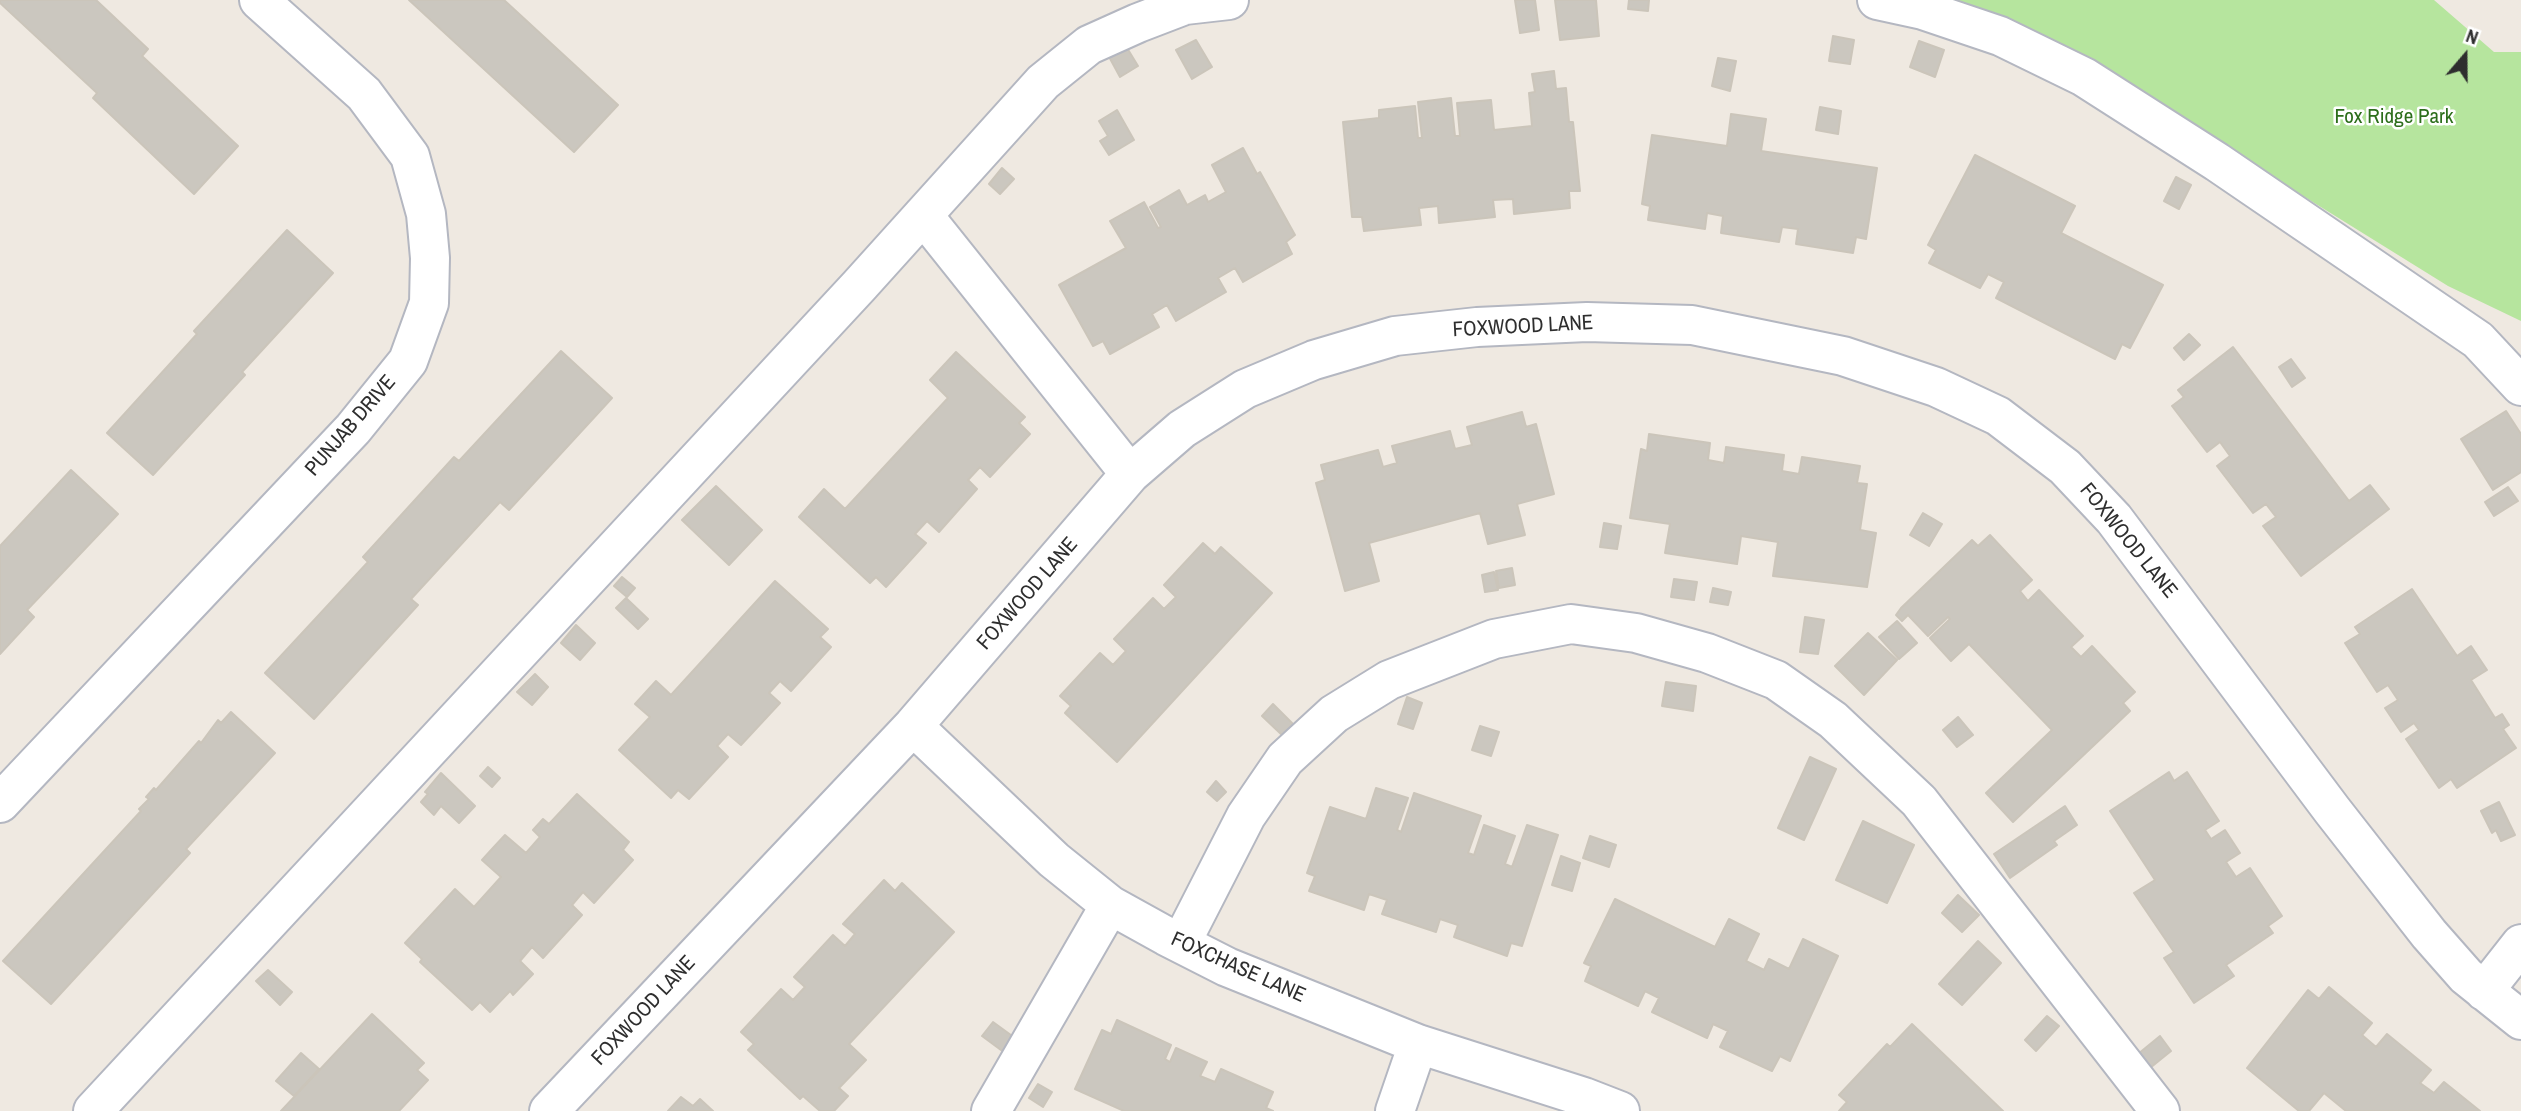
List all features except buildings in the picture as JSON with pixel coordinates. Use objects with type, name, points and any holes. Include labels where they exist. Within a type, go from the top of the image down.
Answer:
[{"type":"street","name":"PUNJAB DRIVE","points":[[0,803],[353,429],[408,361],[429,303],[430,258],[426,214],[411,156],[364,94],[259,0]]},
{"type":"street","points":[[93,1111],[1043,82],[1089,45],[1185,5],[1229,0]]},
{"type":"street","points":[[1877,0],[1923,10],[2000,36],[2084,77],[2217,162],[2478,340],[2521,386]]},
{"type":"street","points":[[923,215],[1130,474]]},
{"type":"street","name":"FOXWOOD LANE","points":[[549,1111],[913,726],[1130,474],[1182,429],[1235,396],[1314,360],[1395,336],[1477,327],[1587,322],[1692,325],[1843,356],[1936,387],[1997,416],[2065,467],[2114,519],[2332,810],[2429,934],[2466,976],[2521,1020]]},
{"type":"street","points":[[1181,943],[1246,816],[1285,759],[1334,714],[1389,680],[1494,639],[1571,624],[1636,633],[1707,653],[1776,680],[1833,720],[1919,801],[2160,1111]]},
{"type":"street","name":"FOXCHASE LANE","points":[[913,726],[1054,860],[1110,905],[1227,967],[1418,1044],[1620,1111]]},
{"type":"street","points":[[991,1111],[1110,905]]},
{"type":"street","points":[[2484,990],[2521,944]]},
{"type":"street","points":[[1395,1111],[1418,1044]]},
{"type":"green space","name":"Fox Ridge Park","points":[[1923,0],[2434,0],[2494,52],[2521,52],[2521,321],[2448,286],[2097,68]]}]
